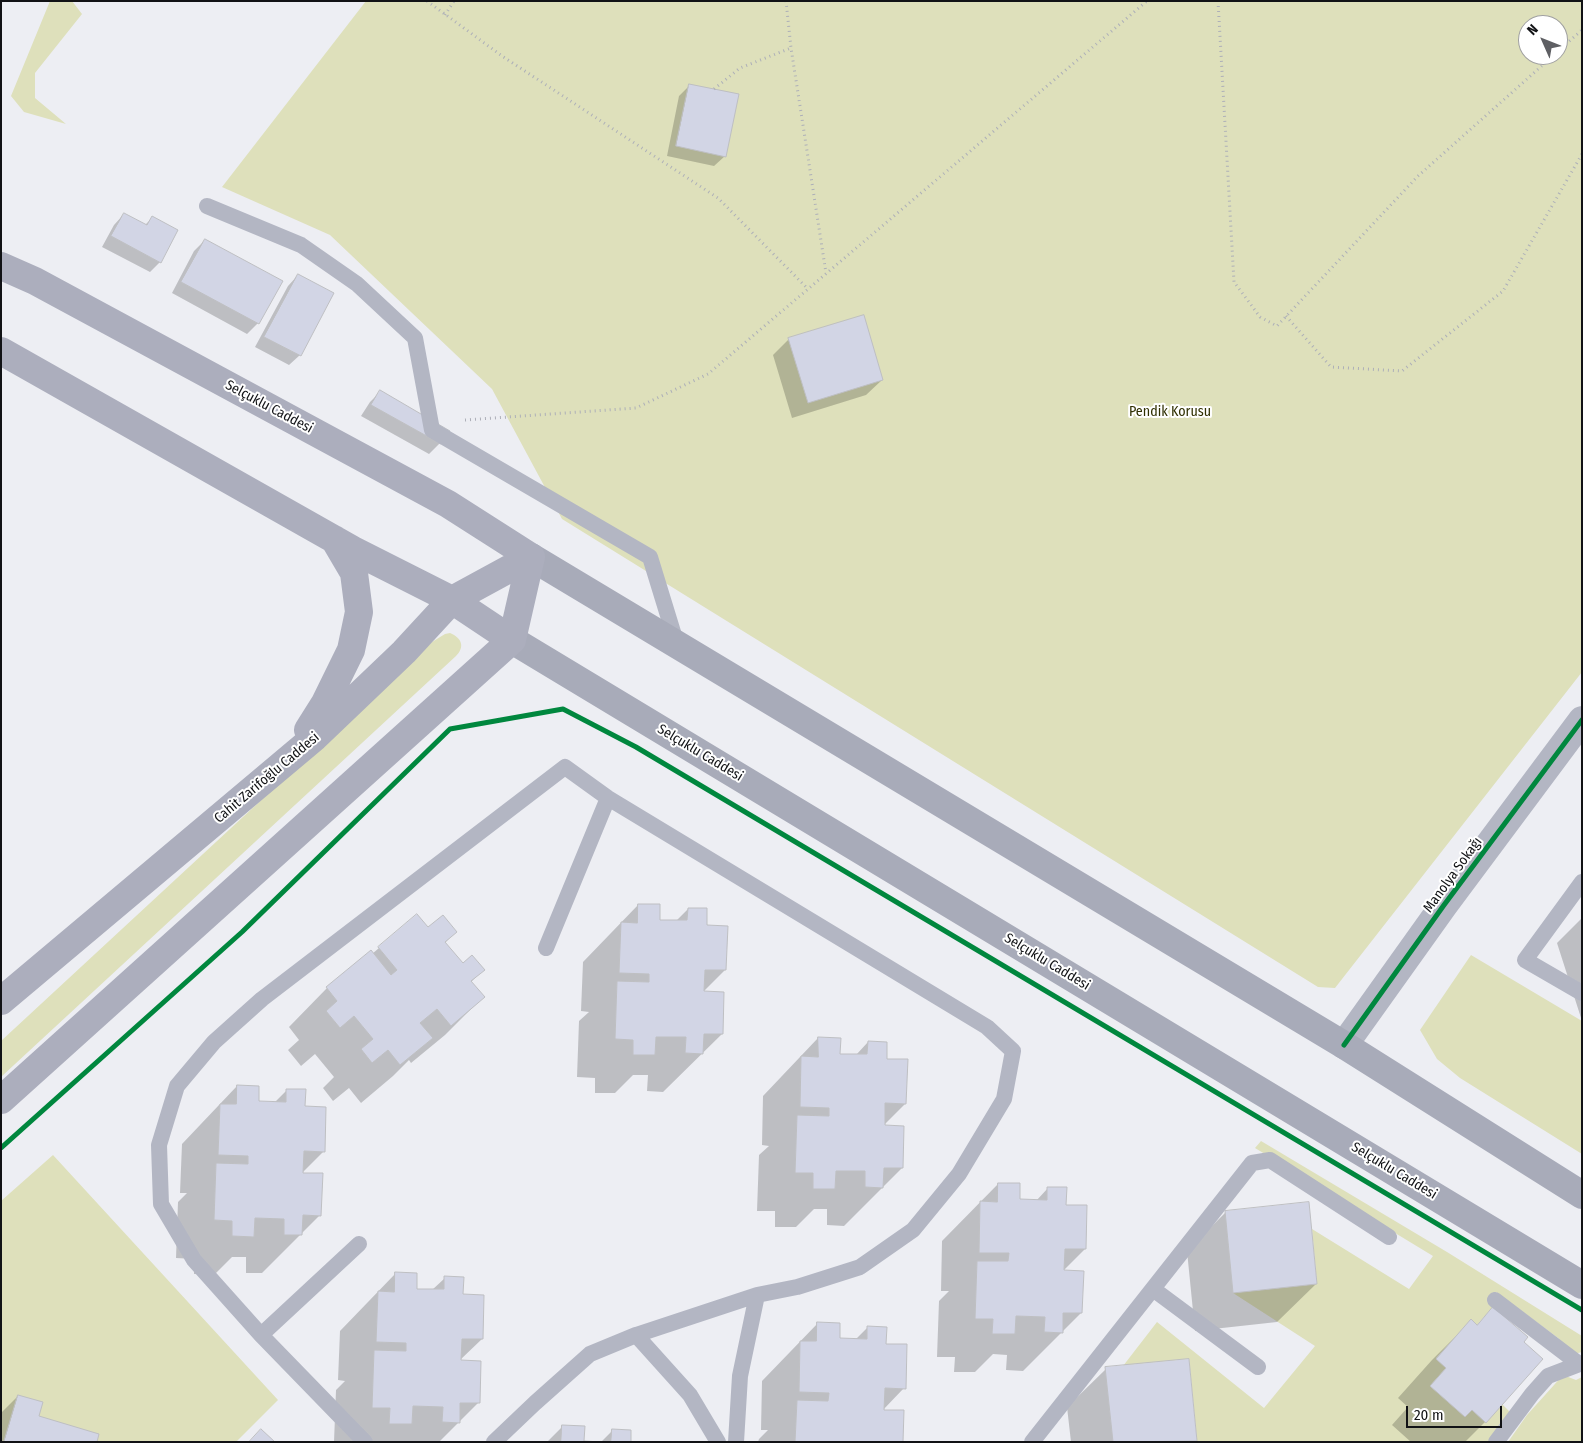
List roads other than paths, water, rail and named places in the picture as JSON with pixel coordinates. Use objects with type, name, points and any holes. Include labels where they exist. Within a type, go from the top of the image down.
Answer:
[{"type":"main road","name":"Selçuklu Caddesi","points":[[1,266],[35,281],[448,504],[530,557],[1344,1045],[1582,1195]]},
{"type":"main road","name":"Selçuklu Caddesi","points":[[1,351],[334,539],[452,600],[512,640],[1582,1285]]},
{"type":"main road","points":[[287,762],[325,703],[350,650],[359,612],[354,573],[334,539]]},
{"type":"main road","name":"Cahit Zarifoğlu Caddesi","points":[[1,1001],[287,762],[404,652],[452,600],[530,557]]},
{"type":"main road","points":[[1,1100],[512,640],[530,557]]},
{"type":"street","name":"Manolya Sokağı","points":[[1344,1045],[1444,904],[1582,720]]},
{"type":"lane","points":[[207,206],[301,245],[357,284],[415,338],[432,430],[650,558],[677,645]]},
{"type":"lane","points":[[365,1442],[261,1336],[194,1260],[161,1204],[159,1145],[177,1086],[214,1042],[262,999],[566,767],[608,798],[987,1027],[1012,1051],[1004,1099],[959,1174],[913,1230],[860,1266],[797,1287],[757,1295],[636,1335],[590,1354],[535,1402],[494,1442]]},
{"type":"lane","points":[[546,948],[608,798]]},
{"type":"lane","points":[[1582,882],[1525,960],[1582,993]]},
{"type":"lane","points":[[1040,1439],[1153,1289],[1252,1163],[1270,1160],[1389,1237]]},
{"type":"lane","points":[[261,1336],[359,1244]]},
{"type":"lane","points":[[1153,1289],[1258,1367]]},
{"type":"lane","points":[[736,1442],[740,1376],[757,1295]]},
{"type":"lane","points":[[1495,1300],[1580,1364]]},
{"type":"lane","points":[[636,1335],[690,1395],[718,1442]]},
{"type":"lane","points":[[1496,1442],[1548,1376],[1580,1364]]},
{"type":"park label","name":"Pendik Korusu","points":[[1170,412]]}]
